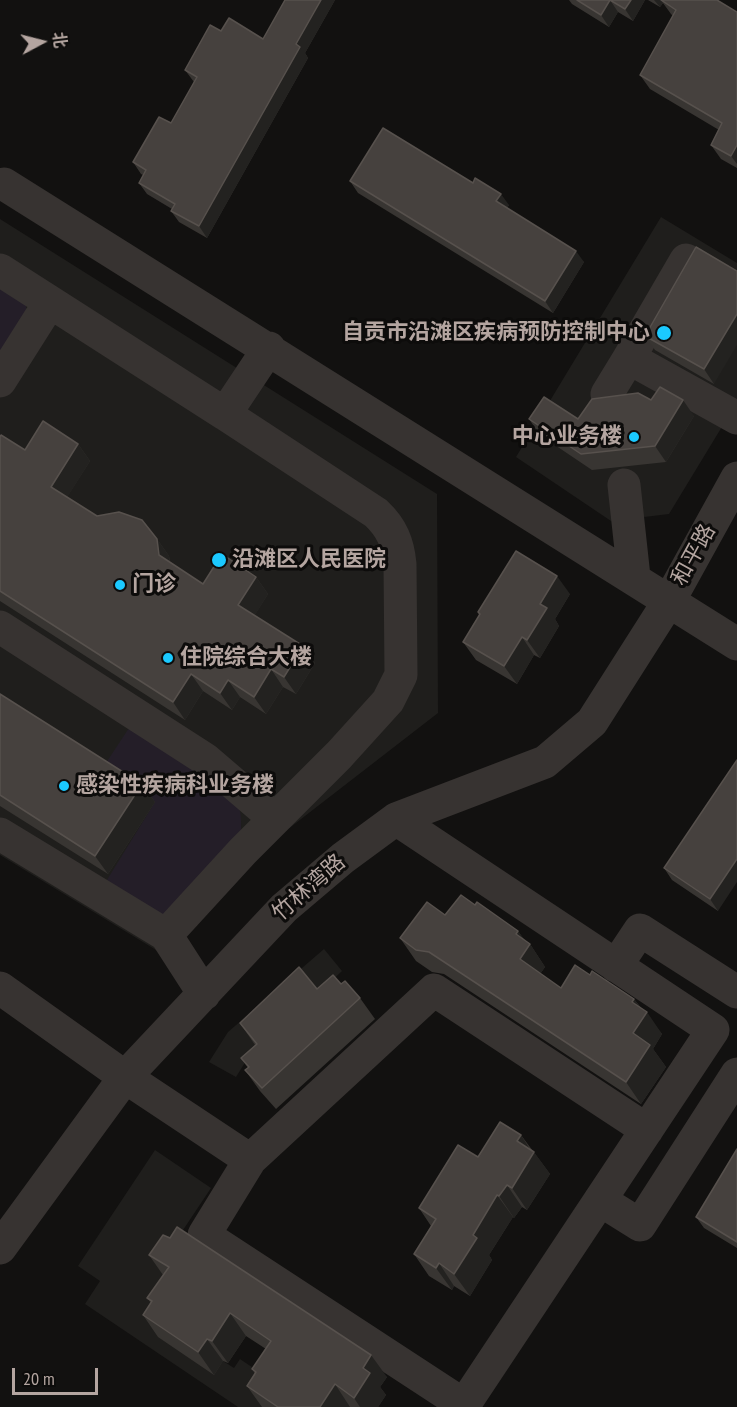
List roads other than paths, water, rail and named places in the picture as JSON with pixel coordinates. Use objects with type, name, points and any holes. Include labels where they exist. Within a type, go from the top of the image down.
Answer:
[{"type":"street","points":[[4,184],[634,577],[737,644]]},
{"type":"street","points":[[607,394],[686,260]]},
{"type":"street","points":[[0,270],[376,513],[394,535],[399,555],[401,675],[397,687],[339,755],[166,935]]},
{"type":"street","points":[[0,381],[50,302]]},
{"type":"street","points":[[225,414],[269,348]]},
{"type":"street","points":[[630,358],[737,418]]},
{"type":"street","name":"和平路","points":[[669,601],[737,478]]},
{"type":"street","points":[[624,485],[634,577]]},
{"type":"street","name":"竹林湾路","points":[[0,1248],[125,1077],[284,908],[343,858],[396,819],[545,762],[592,722],[669,601]]},
{"type":"street","points":[[0,627],[205,759],[275,819]]},
{"type":"street","points":[[396,819],[713,1030],[647,1130],[464,1405],[204,1235],[250,1160],[434,990],[647,1130]]},
{"type":"street","points":[[0,834],[166,935],[204,994]]},
{"type":"street","points":[[616,966],[640,930],[737,992]]},
{"type":"street","points":[[0,988],[125,1077],[250,1160]]},
{"type":"street","points":[[600,1200],[640,1226],[737,1074]]},
{"type":"place","name":"自贡市沿滩区疾病预防控制中心","points":[[664,333]]},
{"type":"place","name":"中心业务楼","points":[[634,437]]},
{"type":"place","name":"沿滩区人民医院","points":[[219,560]]},
{"type":"place","name":"门诊","points":[[120,585]]},
{"type":"place","name":"住院综合大楼","points":[[168,658]]},
{"type":"place","name":"感染性疾病科业务楼","points":[[64,786]]}]
